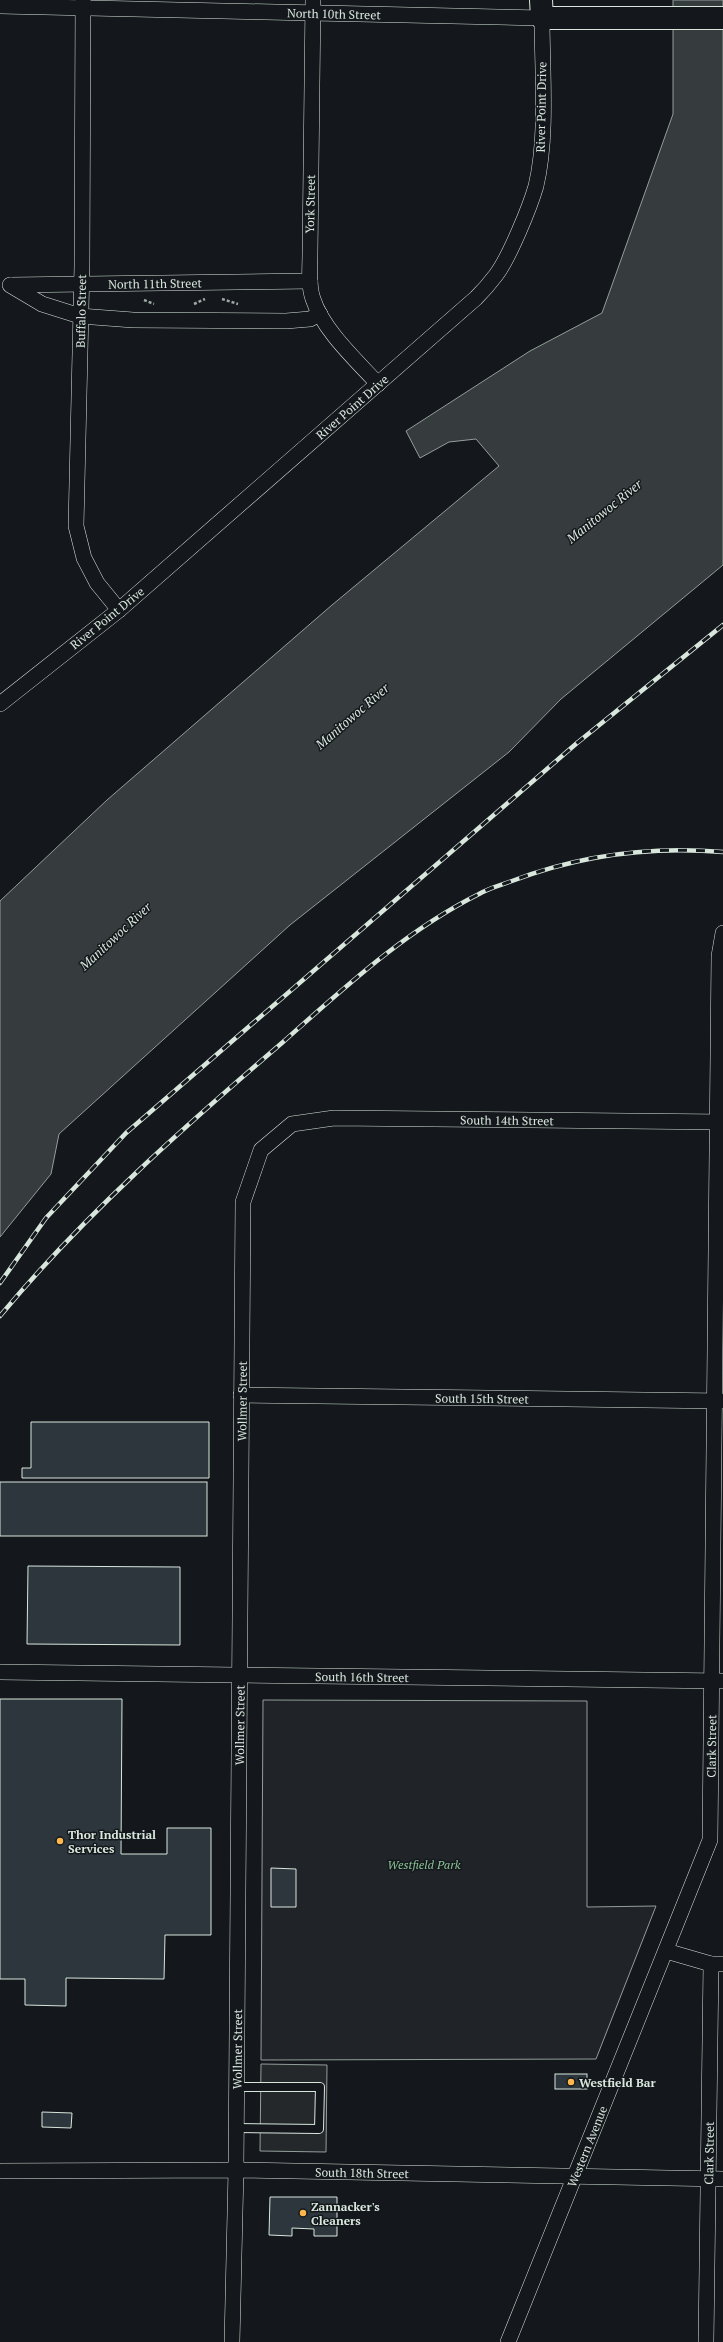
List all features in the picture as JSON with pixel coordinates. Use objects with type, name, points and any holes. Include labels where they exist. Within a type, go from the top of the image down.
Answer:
[{"type":"main road","name":"North 10th Street","points":[[541,9],[667,20],[723,18]]},
{"type":"street","name":"North 10th Street","points":[[0,6],[83,4],[313,6],[449,17],[541,9]]},
{"type":"street","name":"Buffalo Street","points":[[83,4],[81,283],[76,526],[84,558],[97,583],[119,610]]},
{"type":"street","name":"York Street","points":[[313,6],[310,281],[313,299],[320,314],[344,346],[378,384]]},
{"type":"street","name":"River Point Drive","points":[[0,704],[119,610],[476,298],[497,274],[524,220],[536,185],[542,141],[541,9]]},
{"type":"street","name":"North 11th Street","points":[[5,285],[37,287],[81,283],[310,281]]},
{"type":"street","points":[[5,285],[42,304],[80,316],[133,320],[286,321],[310,319],[320,314]]},
{"type":"street","name":"Clark Street","points":[[666,1951],[710,1840],[718,1681],[720,1122],[719,956],[723,933]]},
{"type":"street","name":"South 14th Street","points":[[292,1124],[334,1118],[720,1122]]},
{"type":"street","name":"Wollmer Street","points":[[232,2342],[237,2128],[243,1202],[261,1150],[292,1124]]},
{"type":"street","name":"South 15th Street","points":[[241,1395],[719,1401]]},
{"type":"street","name":"South 16th Street","points":[[0,1672],[718,1681]]},
{"type":"street","points":[[666,1951],[717,1964]]},
{"type":"street","name":"Western Avenue","points":[[508,2342],[666,1951]]},
{"type":"street","name":"Clark Street","points":[[706,2342],[707,2179],[717,1964]]},
{"type":"street","name":"South 18th Street","points":[[0,2171],[236,2170],[723,2179]]},
{"type":"lane","points":[[237,2087],[320,2087],[319,2129],[237,2128]]},
{"type":"green space","name":"Westfield Park","points":[[263,1700],[587,1701],[587,1907],[656,1906],[596,2059],[261,2060]]},
{"type":"shaded area","points":[[261,2064],[327,2065],[326,2152],[260,2151]]},
{"type":"water","name":"Manitowoc River","points":[[673,0],[723,0],[723,565],[561,699],[509,752],[290,925],[59,1134],[51,1174],[0,1237],[0,901],[107,800],[332,605],[499,466],[476,439],[449,442],[420,458],[406,431],[530,351],[602,313],[673,114]]},
{"type":"building","points":[[31,1422],[209,1422],[209,1478],[22,1478],[22,1468],[31,1468]]},
{"type":"building","points":[[0,1482],[207,1482],[207,1536],[0,1536]]},
{"type":"building","points":[[28,1566],[180,1567],[180,1645],[27,1644]]},
{"type":"building","name":"Thor Industrial Services","points":[[0,1699],[122,1699],[121,1854],[167,1854],[167,1828],[211,1828],[211,1935],[165,1935],[164,1979],[66,1978],[66,2006],[25,2005],[25,1979],[0,1979]]},
{"type":"building","points":[[271,1868],[296,1869],[296,1907],[271,1907]]},
{"type":"building","name":"Westfield Bar","points":[[555,2074],[587,2074],[587,2089],[555,2089]]},
{"type":"building","points":[[42,2112],[72,2113],[71,2128],[42,2127]]},
{"type":"building","name":"Zannacker's Cleaners","points":[[270,2197],[337,2197],[337,2236],[314,2236],[314,2229],[292,2228],[292,2236],[269,2235]]},
{"type":"railway","points":[[0,1283],[46,1218],[126,1133],[577,743],[723,625]]},
{"type":"railway","points":[[0,1316],[32,1279],[100,1207],[172,1139],[352,981],[426,925],[487,890],[563,865],[616,854],[669,850],[723,852]]},
{"type":"place","name":"Thor Industrial Services","points":[[60,1841]]},
{"type":"place","name":"Westfield Bar","points":[[571,2082]]},
{"type":"place","name":"Zannacker's Cleaners","points":[[303,2213]]}]
